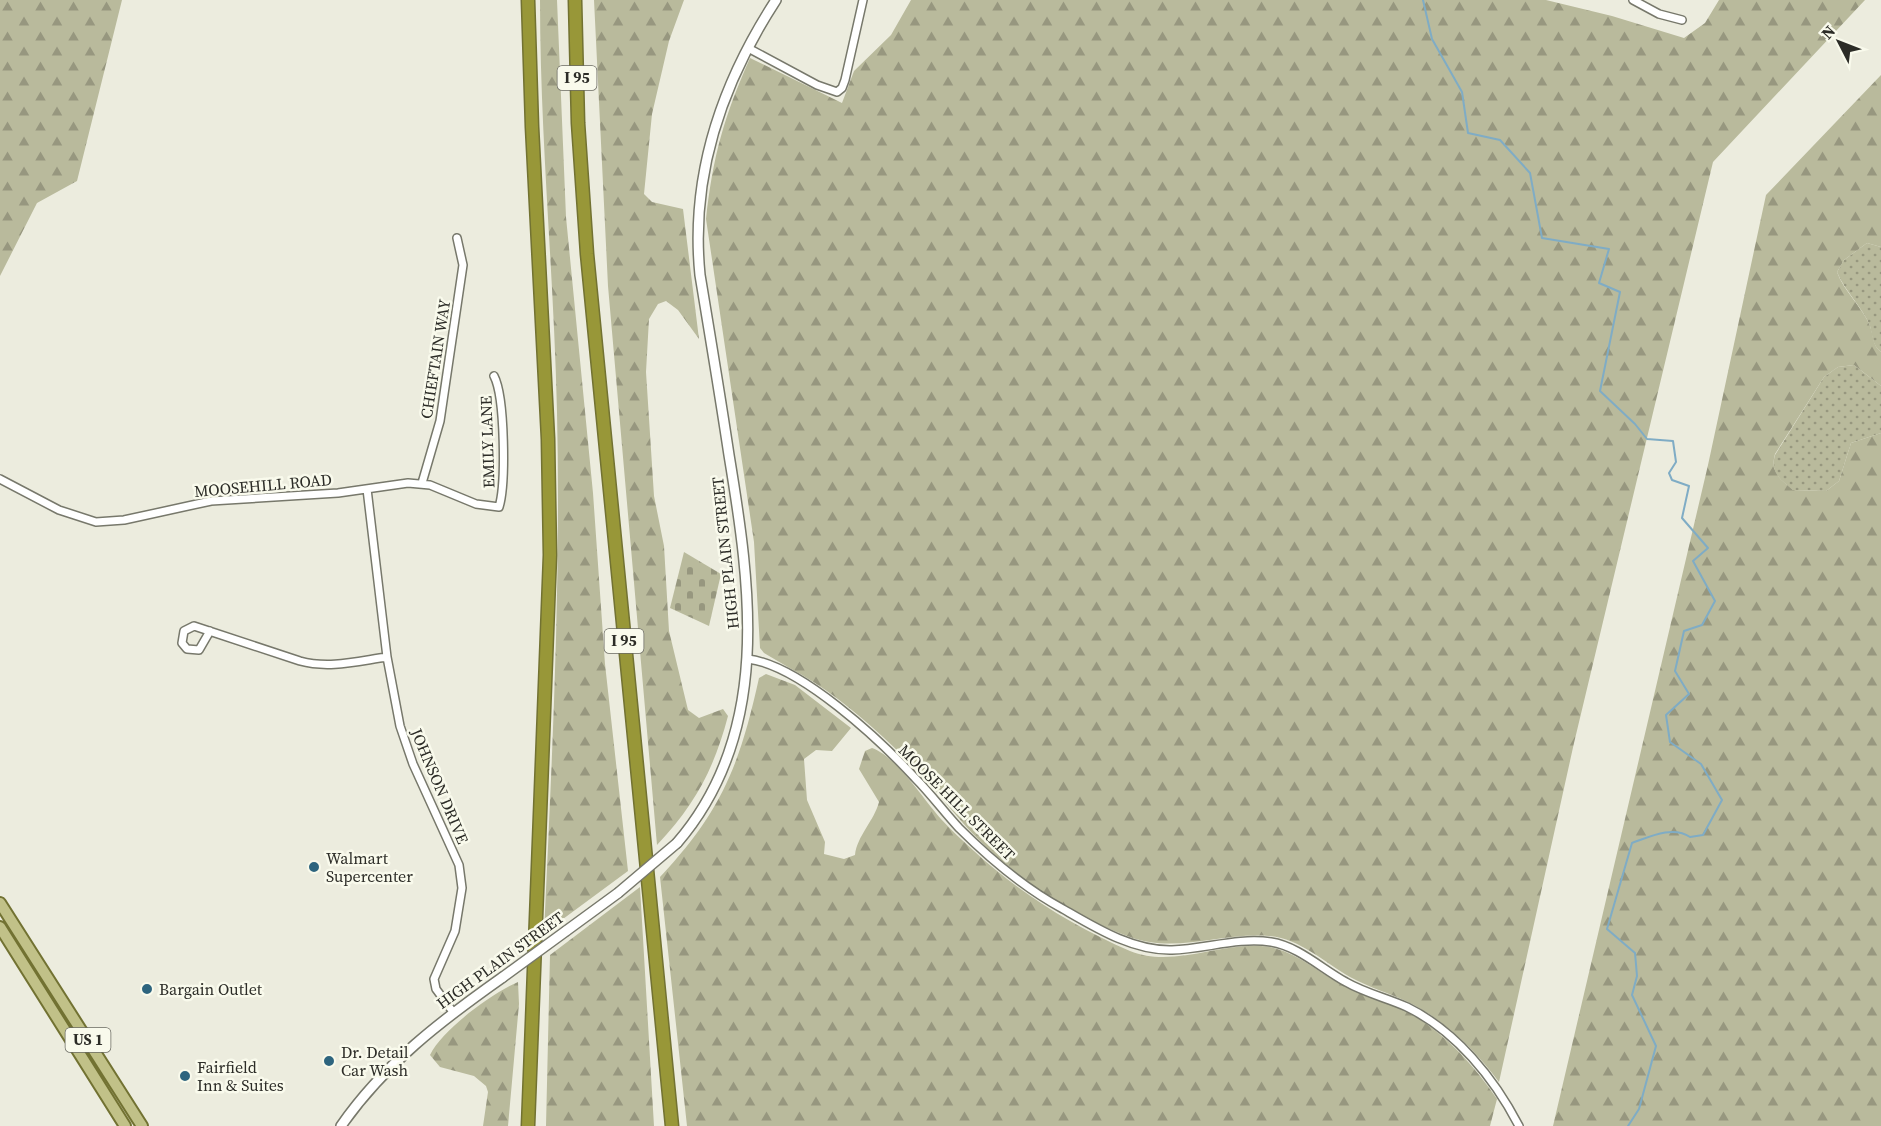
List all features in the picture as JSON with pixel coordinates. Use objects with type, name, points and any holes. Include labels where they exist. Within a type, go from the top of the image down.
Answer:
[{"type":"highway","points":[[528,0],[548,439],[550,555],[528,1126]]},
{"type":"highway","name":"I 95","points":[[575,0],[579,130],[589,273],[672,1126]]},
{"type":"main road","name":"HIGH PLAIN STREET","points":[[341,1126],[386,1072],[453,1012],[618,893],[677,843],[703,808],[730,753],[741,712],[748,658],[749,621],[745,564],[700,275],[698,238],[700,193],[706,157],[724,101],[747,48],[776,0]]},
{"type":"main road","name":"US 1","points":[[0,903],[142,1126]]},
{"type":"main road","name":"US 1","points":[[0,927],[124,1126]]},
{"type":"street","points":[[747,48],[817,85],[837,92],[845,80],[863,0]]},
{"type":"street","points":[[1633,0],[1659,14],[1682,20]]},
{"type":"street","name":"CHIEFTAIN WAY","points":[[422,483],[440,421],[464,265],[457,238]]},
{"type":"street","name":"EMILY LANE","points":[[494,376],[501,400],[502,491],[499,507]]},
{"type":"street","name":"MOOSEHILL ROAD","points":[[0,479],[59,510],[96,522],[124,520],[217,501],[367,489],[400,483],[422,483],[438,487],[476,504],[499,507]]},
{"type":"street","name":"JOHNSON DRIVE","points":[[367,489],[387,657],[407,747],[459,866],[462,888],[458,919],[453,940],[434,979],[436,989],[453,1012]]},
{"type":"street","points":[[210,631],[309,664],[330,665],[387,657]]},
{"type":"street","name":"MOOSE HILL STREET","points":[[748,658],[788,673],[842,711],[905,767],[971,840],[1037,895],[1126,942],[1145,948],[1172,950],[1256,941],[1277,943],[1295,951],[1346,983],[1410,1009],[1436,1025],[1491,1080],[1518,1126]]},
{"type":"green space","points":[[0,0],[122,0],[77,181],[37,203],[0,276]]},
{"type":"green space","points":[[540,0],[557,0],[566,217],[593,493],[605,664],[628,871],[544,933],[555,672],[558,477],[555,361],[542,103]]},
{"type":"green space","points":[[594,0],[684,0],[669,41],[652,114],[644,194],[652,202],[683,209],[699,339],[678,310],[666,301],[658,304],[649,319],[646,372],[654,496],[664,546],[669,631],[688,710],[699,718],[723,709],[728,716],[716,753],[702,785],[682,815],[657,845],[608,286]]},
{"type":"green space","points":[[911,0],[1546,0],[1612,16],[1684,38],[1705,23],[1719,0],[1865,0],[1713,162],[1574,743],[1499,1082],[1469,1047],[1422,1009],[1350,977],[1291,941],[1269,936],[1251,936],[1182,943],[1147,942],[1109,929],[1068,908],[1030,883],[994,854],[968,829],[912,765],[860,717],[827,691],[764,653],[760,648],[754,542],[706,219],[716,155],[726,118],[750,58],[842,103],[854,71],[891,35]]},
{"type":"green space","points":[[1881,75],[1881,247],[1867,243],[1844,260],[1837,272],[1867,319],[1875,344],[1881,352],[1881,386],[1854,365],[1838,367],[1824,377],[1775,454],[1774,466],[1777,475],[1793,490],[1826,491],[1839,481],[1851,443],[1881,433],[1881,1126],[1553,1126],[1708,465],[1766,195]]},
{"type":"green space","points":[[1867,243],[1881,247],[1881,352],[1874,344],[1867,319],[1837,272],[1844,260]]},
{"type":"green space","points":[[1854,365],[1881,386],[1881,433],[1851,443],[1839,481],[1826,491],[1793,490],[1780,479],[1775,471],[1775,455],[1824,377],[1838,367]]},
{"type":"green space","points":[[684,552],[721,574],[709,626],[670,608]]},
{"type":"green space","points":[[766,674],[795,685],[851,728],[832,751],[816,750],[804,759],[807,800],[825,842],[824,854],[844,859],[855,855],[859,841],[877,809],[879,802],[859,769],[865,751],[872,748],[891,760],[945,823],[991,866],[1028,894],[1088,931],[1146,956],[1179,956],[1245,946],[1272,948],[1302,960],[1346,987],[1413,1015],[1427,1024],[1465,1058],[1497,1099],[1490,1126],[687,1126],[660,877],[714,808],[736,761],[759,678]]},
{"type":"green space","points":[[640,887],[654,1126],[546,1126],[550,955]]},
{"type":"green space","points":[[518,982],[519,1004],[508,1126],[483,1126],[488,1092],[486,1086],[474,1076],[440,1067],[430,1055],[445,1035],[469,1013]]},
{"type":"waterway","points":[[1423,0],[1432,39],[1462,92],[1468,133],[1500,140],[1530,173],[1542,238],[1609,249],[1599,283],[1620,292],[1600,391],[1635,424],[1647,439],[1673,441],[1676,462],[1669,473],[1672,480],[1689,486],[1682,518],[1708,548],[1693,561],[1715,601],[1702,625],[1684,631],[1675,671],[1689,694],[1666,715],[1670,742],[1701,764],[1722,800],[1703,835],[1690,837],[1669,832],[1632,843],[1607,929],[1635,953],[1637,976],[1632,995],[1656,1046],[1639,1109],[1628,1126]]},
{"type":"place","name":"Walmart Supercenter","points":[[314,867]]},
{"type":"place","name":"Bargain Outlet","points":[[147,989]]},
{"type":"place","name":"Dr. Detail Car Wash","points":[[329,1061]]},
{"type":"place","name":"Fairfield Inn & Suites","points":[[185,1076]]}]
